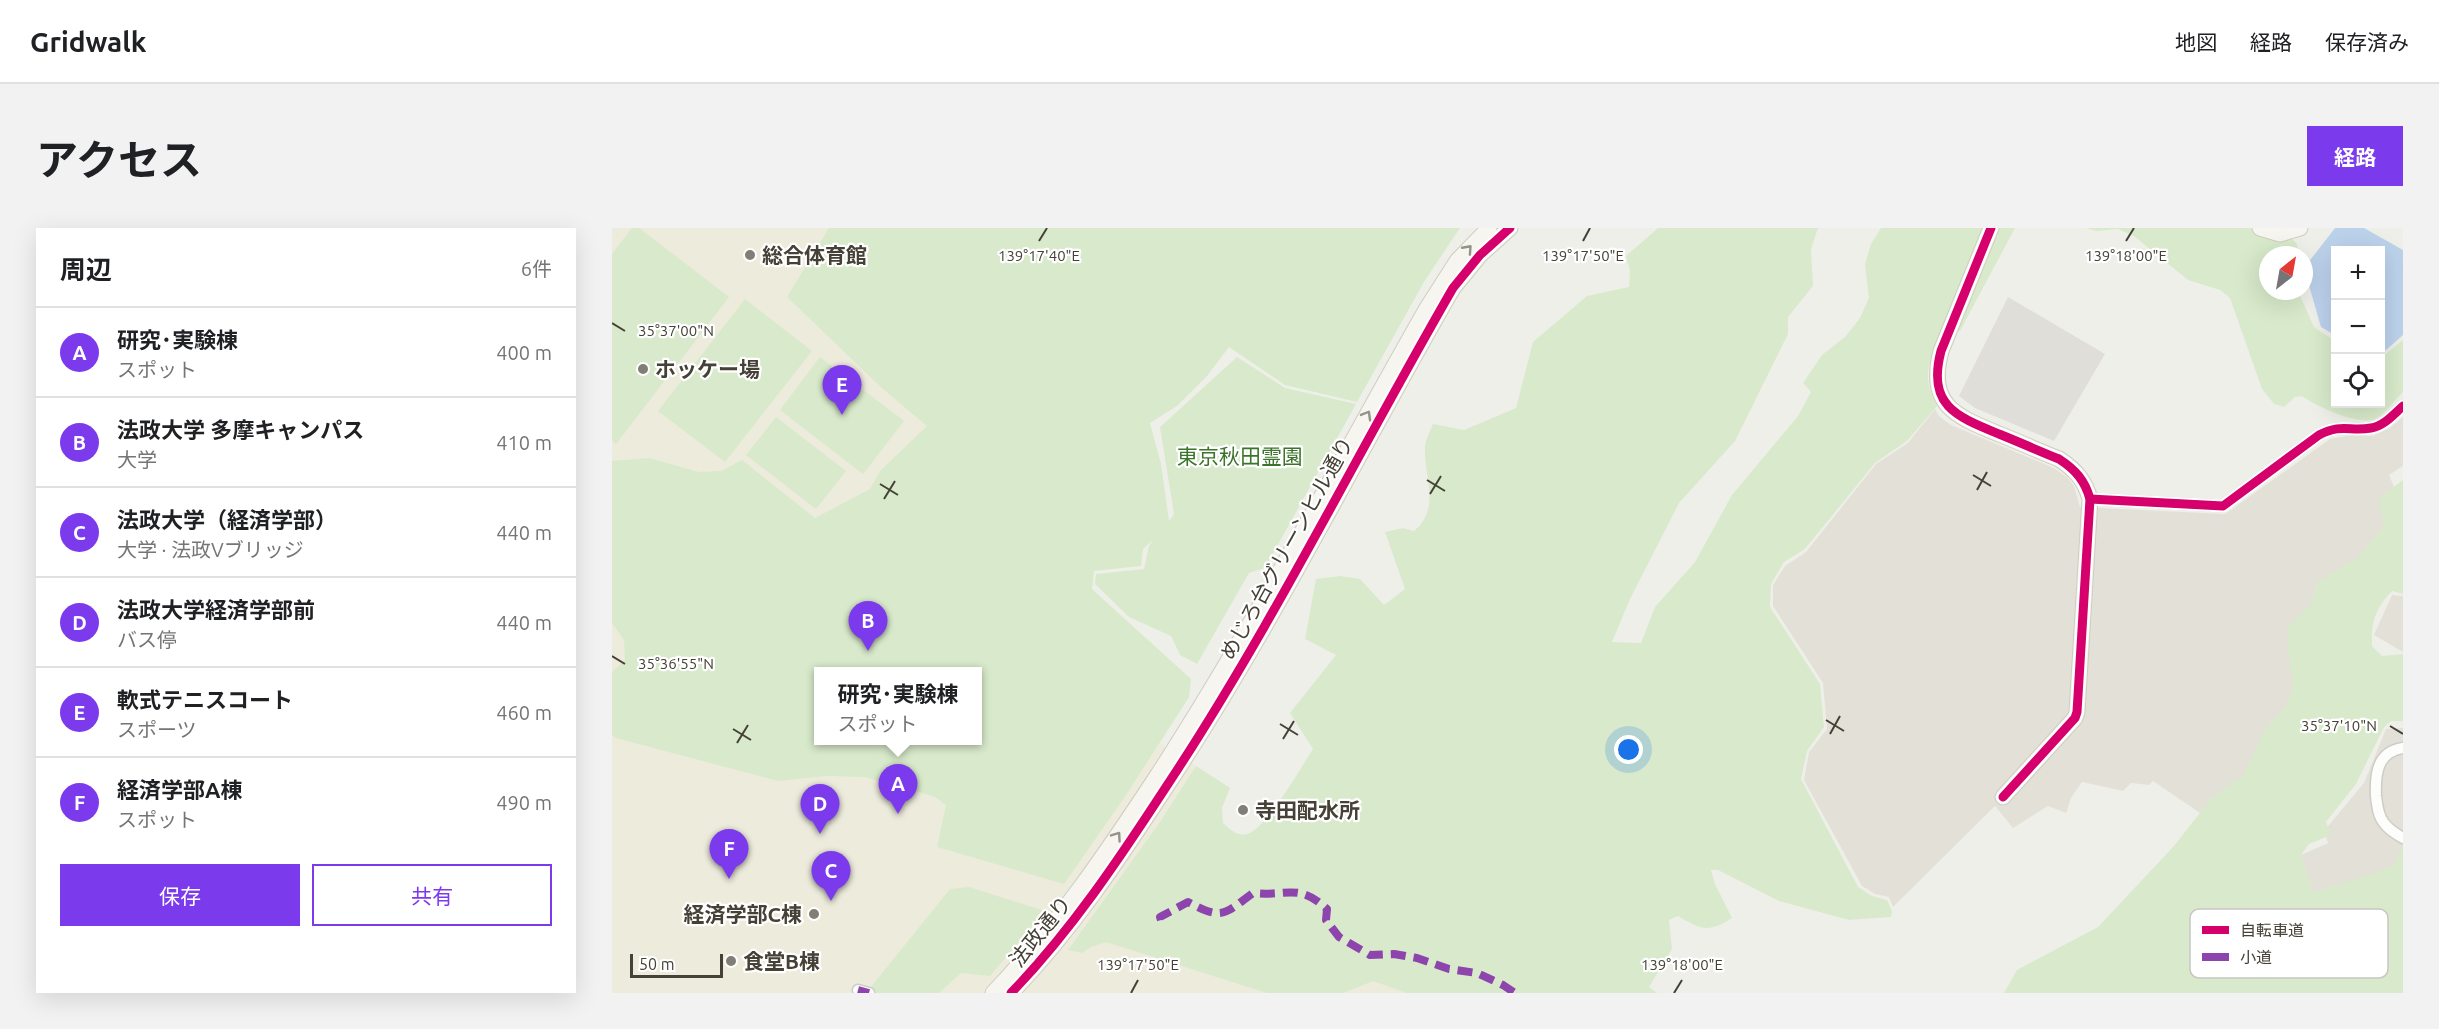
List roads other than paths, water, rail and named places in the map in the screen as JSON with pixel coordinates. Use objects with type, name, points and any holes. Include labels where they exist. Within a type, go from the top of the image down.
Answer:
[{"type":"street","name":"めじろ台グリーンヒル通り","points":[[1090,887],[1210,692],[1442,282],[1457,261],[1489,228]]},
{"type":"street","points":[[1991,228],[1941,351],[1936,371],[1938,385],[1948,405],[1963,418],[2059,459],[2072,467],[2087,487],[2090,499],[2077,712],[2075,718],[2003,797]]},
{"type":"street","points":[[2260,228],[2280,234],[2300,228]]},
{"type":"street","name":"めじろ台グリーンヒル通り","points":[[1090,887],[1187,756],[1454,288],[1480,255],[1508,229]]},
{"type":"street","points":[[2090,499],[2223,506],[2319,435],[2337,428],[2371,428],[2384,422],[2403,406]]},
{"type":"street","points":[[2403,748],[2388,752],[2378,765],[2375,774],[2379,813],[2383,823],[2403,838]]},
{"type":"street","name":"法政通り","points":[[993,993],[1090,887]]},
{"type":"street","name":"法政通り","points":[[1011,993],[1053,947],[1090,887]]},
{"type":"water","points":[[2335,228],[2364,228],[2403,250],[2403,335],[2385,350],[2385,246],[2331,246],[2331,333],[2321,327],[2313,299],[2313,256]]},
{"type":"place","name":"総合体育館","points":[[750,255]]},
{"type":"place","name":"ホッケー場","points":[[643,369]]},
{"type":"place","name":"軟式テニスコート","points":[[842,415]]},
{"type":"place","name":"法政大学 多摩キャンパス","points":[[868,651]]},
{"type":"place","name":"寺田配水所","points":[[1243,810]]},
{"type":"place","name":"研究･実験棟","points":[[898,814]]},
{"type":"place","name":"法政大学経済学部前","points":[[820,834]]},
{"type":"place","name":"経済学部A棟","points":[[729,879]]},
{"type":"place","name":"法政大学（経済学部）","points":[[831,901]]},
{"type":"place","name":"経済学部C棟","points":[[814,914]]},
{"type":"place","name":"食堂B棟","points":[[731,961]]},
{"type":"park label","name":"東京秋田霊園","points":[[1240,456]]}]
